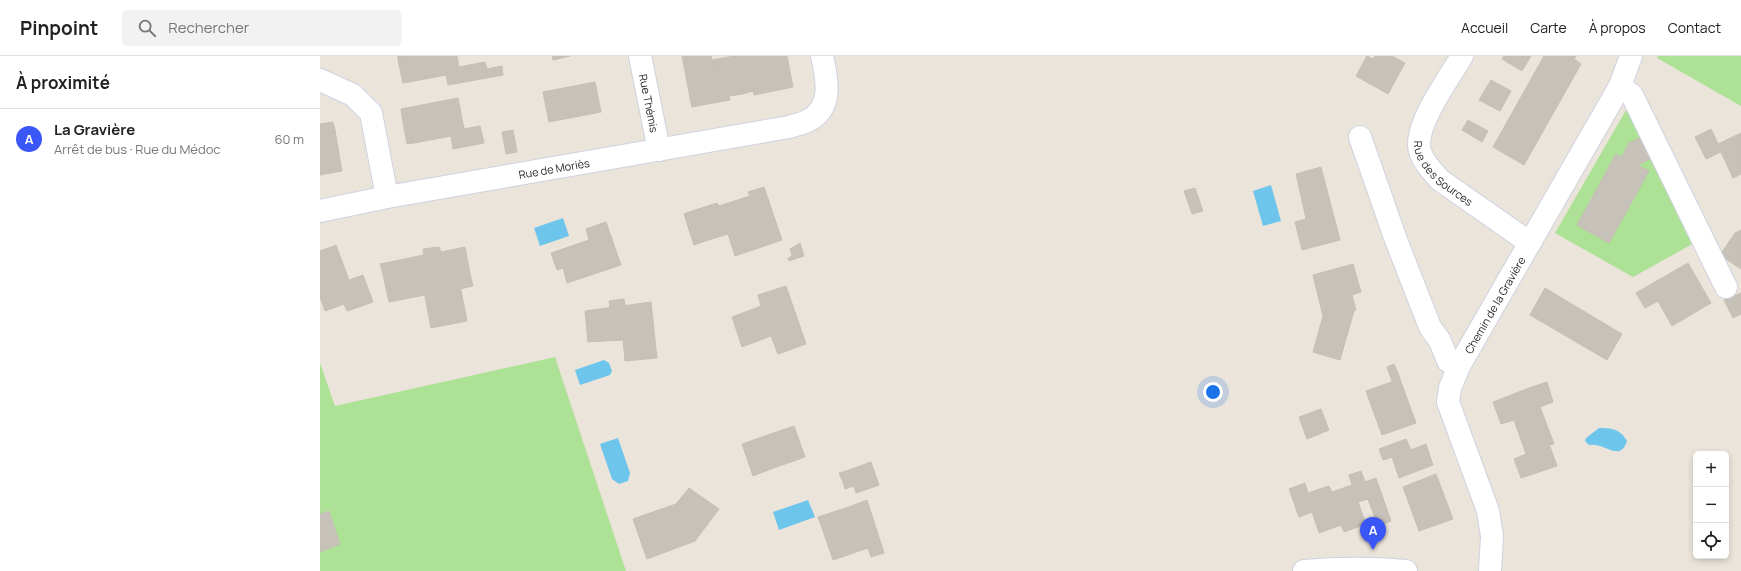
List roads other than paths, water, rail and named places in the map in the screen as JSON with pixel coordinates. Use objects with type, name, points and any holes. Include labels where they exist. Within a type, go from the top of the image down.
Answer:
[{"type":"street","name":"Rue Thémis","points":[[640,56],[659,150]]},
{"type":"street","name":"Rue de Moriès","points":[[320,211],[387,197],[789,127],[808,121],[820,112],[826,100],[827,80],[822,56]]},
{"type":"street","name":"Rue des Sources","points":[[1462,56],[1424,120],[1419,143],[1422,154],[1428,167],[1440,180],[1530,243]]},
{"type":"street","name":"Chemin de la Gravière","points":[[1490,571],[1492,536],[1488,511],[1448,402],[1450,388],[1459,366],[1620,86],[1631,56]]},
{"type":"street","points":[[320,80],[353,95],[371,113],[387,197]]},
{"type":"street","points":[[1620,86],[1632,95],[1726,287]]},
{"type":"street","points":[[1360,137],[1396,240],[1430,327],[1440,341],[1448,361],[1459,366]]},
{"type":"street","points":[[1304,571],[1380,568],[1406,571]]},
{"type":"water","points":[[1271,185],[1281,221],[1263,226],[1253,191]]},
{"type":"water","points":[[563,218],[569,236],[540,246],[534,228]]},
{"type":"water","points":[[604,360],[609,363],[612,371],[610,375],[580,385],[575,370]]},
{"type":"water","points":[[1599,428],[1612,429],[1622,434],[1627,441],[1624,447],[1616,451],[1601,446],[1589,445],[1585,441],[1586,438]]},
{"type":"water","points":[[618,438],[630,473],[628,481],[619,484],[612,479],[600,444]]},
{"type":"water","points":[[808,500],[815,517],[779,530],[773,512]]},
{"type":"place","name":"La Gravière","points":[[1373,550]]}]
